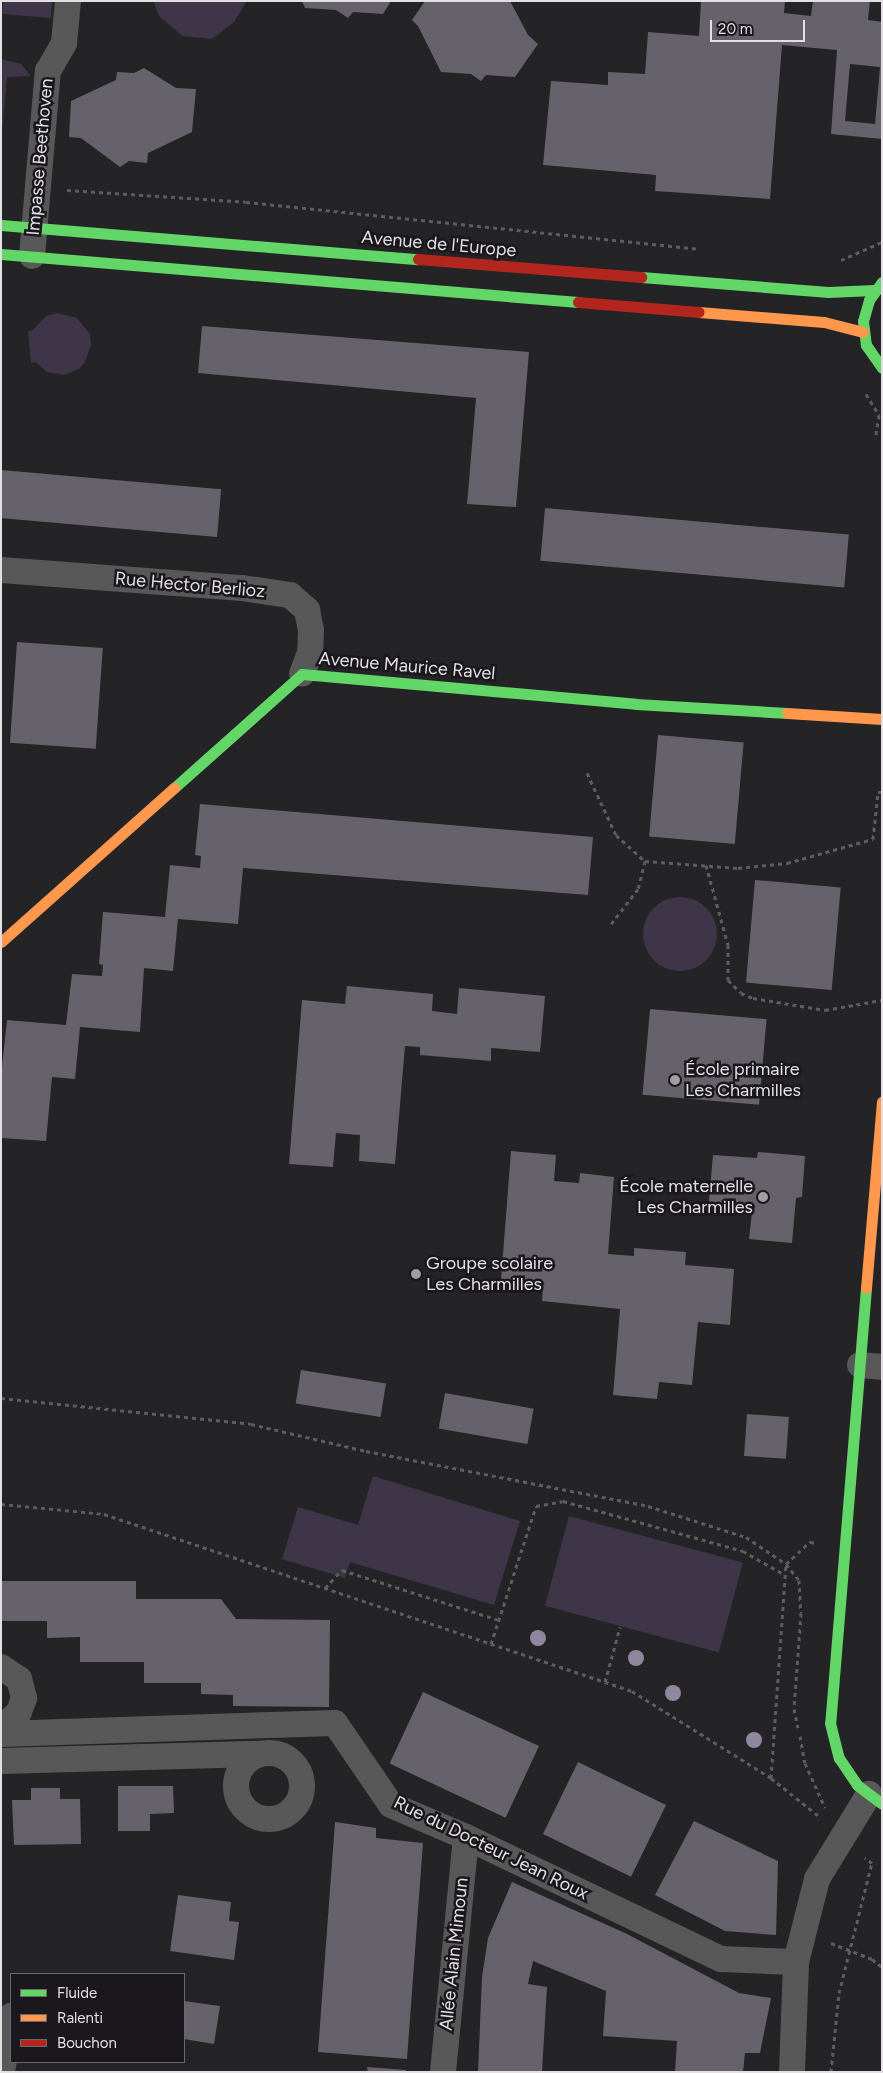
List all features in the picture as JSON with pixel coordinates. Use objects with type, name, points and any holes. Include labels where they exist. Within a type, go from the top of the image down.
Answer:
[{"type":"street","name":"Impasse Beethoven","points":[[32,256],[33,227],[48,71],[64,43],[68,1]]},
{"type":"street","name":"Avenue de l'Europe","points":[[1,225],[828,292],[878,286]]},
{"type":"street","points":[[1,254],[824,322],[863,332]]},
{"type":"street","points":[[878,286],[865,310],[863,332],[871,356],[882,368]]},
{"type":"street","name":"Rue Hector Berlioz","points":[[1,570],[242,588],[290,595],[307,610],[311,630],[310,653],[302,674]]},
{"type":"street","name":"Avenue Maurice Ravel","points":[[1,942],[302,674],[636,704],[882,719]]},
{"type":"street","points":[[792,2072],[796,1962],[817,1879],[875,1799],[857,1785],[839,1758],[830,1723],[871,1366],[882,1102]]},
{"type":"street","points":[[1,1667],[19,1679],[24,1698],[19,1712],[1,1729]]},
{"type":"street","name":"Rue du Docteur Jean Roux","points":[[1,1734],[335,1723],[391,1805],[466,1837],[721,1959],[796,1962]]},
{"type":"street","points":[[1,1761],[259,1754]]},
{"type":"street","name":"Allée Alain Mimoun","points":[[443,2072],[466,1837]]},
{"type":"street","points":[[2,2072],[10,2022]]},
{"type":"path","points":[[37,188],[256,203],[706,250]]},
{"type":"path","points":[[875,439],[879,416]]},
{"type":"path","points":[[587,772],[616,835],[645,861],[738,868],[787,863],[872,839],[878,792],[882,792]]},
{"type":"path","points":[[612,924],[638,889],[645,861]]},
{"type":"path","points":[[706,865],[728,945],[728,980],[741,993],[754,998],[825,1010],[882,1000]]},
{"type":"path","points":[[1,1398],[251,1424],[366,1451],[648,1506],[746,1538],[786,1564],[799,1580],[801,1613],[794,1709],[805,1763],[826,1809],[826,1821],[771,1778],[632,1691],[104,1514],[1,1504]]},
{"type":"path","points":[[491,1644],[536,1506],[563,1501],[743,1551],[785,1575]]},
{"type":"path","points":[[771,1778],[786,1564]]},
{"type":"path","points":[[325,1588],[342,1570],[499,1620]]},
{"type":"path","points":[[605,1682],[620,1628]]},
{"type":"path","points":[[831,2072],[839,1993],[872,1863],[863,1858]]},
{"type":"path","points":[[803,1933],[850,1949],[882,1967]]},
{"type":"shaded area","points":[[3,1],[52,1],[51,18],[2,14]]},
{"type":"shaded area","points":[[153,1],[247,1],[234,22],[212,39],[182,36],[159,16]]},
{"type":"shaded area","points":[[1,59],[21,64],[31,76],[7,77],[2,133]]},
{"type":"shaded area","points":[[57,313],[77,318],[90,334],[91,345],[85,362],[79,369],[64,375],[47,372],[36,362],[31,363],[28,330],[32,331],[46,316]]},
{"type":"shaded area","points":[[680,897],[701,903],[711,913],[717,934],[711,955],[701,965],[680,971],[659,965],[649,955],[643,934],[649,913],[659,903]]},
{"type":"shaded area","points":[[373,1476],[520,1521],[494,1605],[350,1562],[345,1578],[282,1559],[298,1507],[358,1525]]},
{"type":"shaded area","points":[[569,1516],[743,1563],[719,1652],[545,1606]]},
{"type":"building","points":[[302,1],[391,1],[383,14],[353,12],[348,18],[336,10],[305,8]]},
{"type":"building","points":[[425,1],[510,1],[528,35],[538,44],[515,77],[486,75],[481,81],[471,74],[441,72],[418,26],[412,20]]},
{"type":"building","points":[[701,1],[785,1],[784,13],[811,16],[813,1],[870,1],[868,20],[882,22],[882,139],[831,134],[837,50],[782,45],[770,199],[655,191],[656,175],[543,165],[551,81],[608,85],[608,72],[645,74],[648,32],[699,36]],"holes":[[[850,64],[880,67],[875,124],[845,121]]]},
{"type":"building","points":[[144,68],[176,88],[196,89],[192,132],[148,153],[147,163],[129,161],[120,167],[81,138],[69,137],[71,101],[116,80],[117,72],[134,73]]},
{"type":"building","points":[[202,326],[529,352],[516,507],[467,504],[476,398],[198,373]]},
{"type":"building","points":[[1,470],[221,489],[217,537],[1,518]]},
{"type":"building","points":[[545,508],[849,535],[844,587],[540,561]]},
{"type":"building","points":[[17,642],[103,648],[96,749],[10,743]]},
{"type":"building","points":[[658,735],[744,742],[735,844],[649,837]]},
{"type":"building","points":[[200,804],[593,837],[588,895],[243,868],[238,924],[178,919],[173,971],[144,968],[140,1032],[80,1027],[75,1079],[52,1077],[46,1141],[1,1138],[1,1076],[7,1020],[66,1025],[72,974],[102,976],[103,965],[99,964],[103,912],[165,917],[170,865],[200,868],[201,856],[195,855]]},
{"type":"building","points":[[755,880],[841,887],[832,990],[746,983]]},
{"type":"building","points":[[347,986],[433,994],[432,1011],[457,1014],[459,988],[545,996],[540,1052],[491,1048],[491,1061],[420,1055],[420,1047],[405,1046],[395,1164],[359,1161],[360,1135],[336,1133],[333,1167],[289,1164],[302,1000],[345,1004]]},
{"type":"building","points":[[650,1009],[767,1019],[759,1105],[643,1095]]},
{"type":"building","points":[[511,1151],[556,1155],[554,1181],[579,1183],[580,1173],[614,1177],[608,1254],[634,1256],[634,1248],[686,1252],[685,1265],[734,1269],[730,1325],[698,1322],[692,1385],[659,1382],[657,1399],[613,1395],[620,1309],[542,1301],[543,1284],[501,1280]]},
{"type":"building","points":[[758,1152],[805,1156],[802,1197],[796,1198],[792,1243],[749,1239],[752,1212],[708,1211],[713,1155],[757,1158]]},
{"type":"building","points":[[301,1370],[386,1383],[381,1417],[296,1404]]},
{"type":"building","points":[[445,1393],[534,1409],[527,1444],[439,1428]]},
{"type":"building","points":[[747,1414],[789,1417],[786,1459],[744,1456]]},
{"type":"building","points":[[1,1581],[136,1581],[136,1599],[221,1599],[236,1619],[330,1620],[329,1707],[233,1706],[233,1695],[201,1694],[201,1683],[144,1683],[144,1662],[80,1662],[80,1637],[47,1638],[47,1621],[1,1621]]},
{"type":"building","points":[[423,1692],[539,1746],[506,1818],[390,1764]]},
{"type":"building","points":[[578,1762],[666,1805],[631,1877],[543,1834]]},
{"type":"building","points":[[118,1786],[173,1786],[174,1813],[150,1814],[150,1831],[118,1831]]},
{"type":"building","points":[[31,1788],[60,1788],[60,1799],[80,1799],[81,1844],[14,1845],[12,1800],[31,1800]]},
{"type":"building","points":[[694,1821],[778,1861],[776,1935],[725,1931],[655,1895]]},
{"type":"building","points":[[335,1822],[376,1828],[376,1838],[423,1843],[407,2059],[318,2052]]},
{"type":"building","points":[[512,1882],[627,1934],[739,1993],[771,1998],[760,2053],[745,2053],[743,2072],[675,2072],[677,2041],[603,2036],[606,1991],[533,1961],[528,1984],[547,1987],[542,2072],[478,2072],[482,1977],[488,1938]]},
{"type":"building","points":[[178,1895],[231,1902],[229,1921],[239,1922],[234,1960],[170,1951]]},
{"type":"building","points":[[185,2001],[220,2006],[214,2044],[185,2039]]},
{"type":"building","points":[[367,2067],[406,2070],[406,2072],[368,2072]]},
{"type":"traffic: fast","points":[[1,225],[418,259]]},
{"type":"traffic: fast","points":[[1,254],[578,302]]},
{"type":"traffic: fast","points":[[641,277],[828,292],[874,290]]},
{"type":"traffic: fast","points":[[882,282],[869,300],[863,321],[866,345],[882,368]]},
{"type":"traffic: fast","points":[[174,788],[302,674],[636,704],[787,713]]},
{"type":"traffic: fast","points":[[866,1288],[830,1723],[839,1758],[857,1785],[882,1804]]},
{"type":"traffic: slow","points":[[699,312],[824,322],[863,332]]},
{"type":"traffic: slow","points":[[787,713],[882,719]]},
{"type":"traffic: slow","points":[[1,942],[174,788]]},
{"type":"traffic: slow","points":[[866,1288],[882,1102]]},
{"type":"traffic: jam","points":[[418,259],[641,277]]},
{"type":"traffic: jam","points":[[578,302],[699,312]]},
{"type":"place","name":"École primaire Les Charmilles","points":[[675,1080]]},
{"type":"place","name":"École maternelle Les Charmilles","points":[[763,1197]]},
{"type":"place","name":"Groupe scolaire Les Charmilles","points":[[416,1274]]}]
